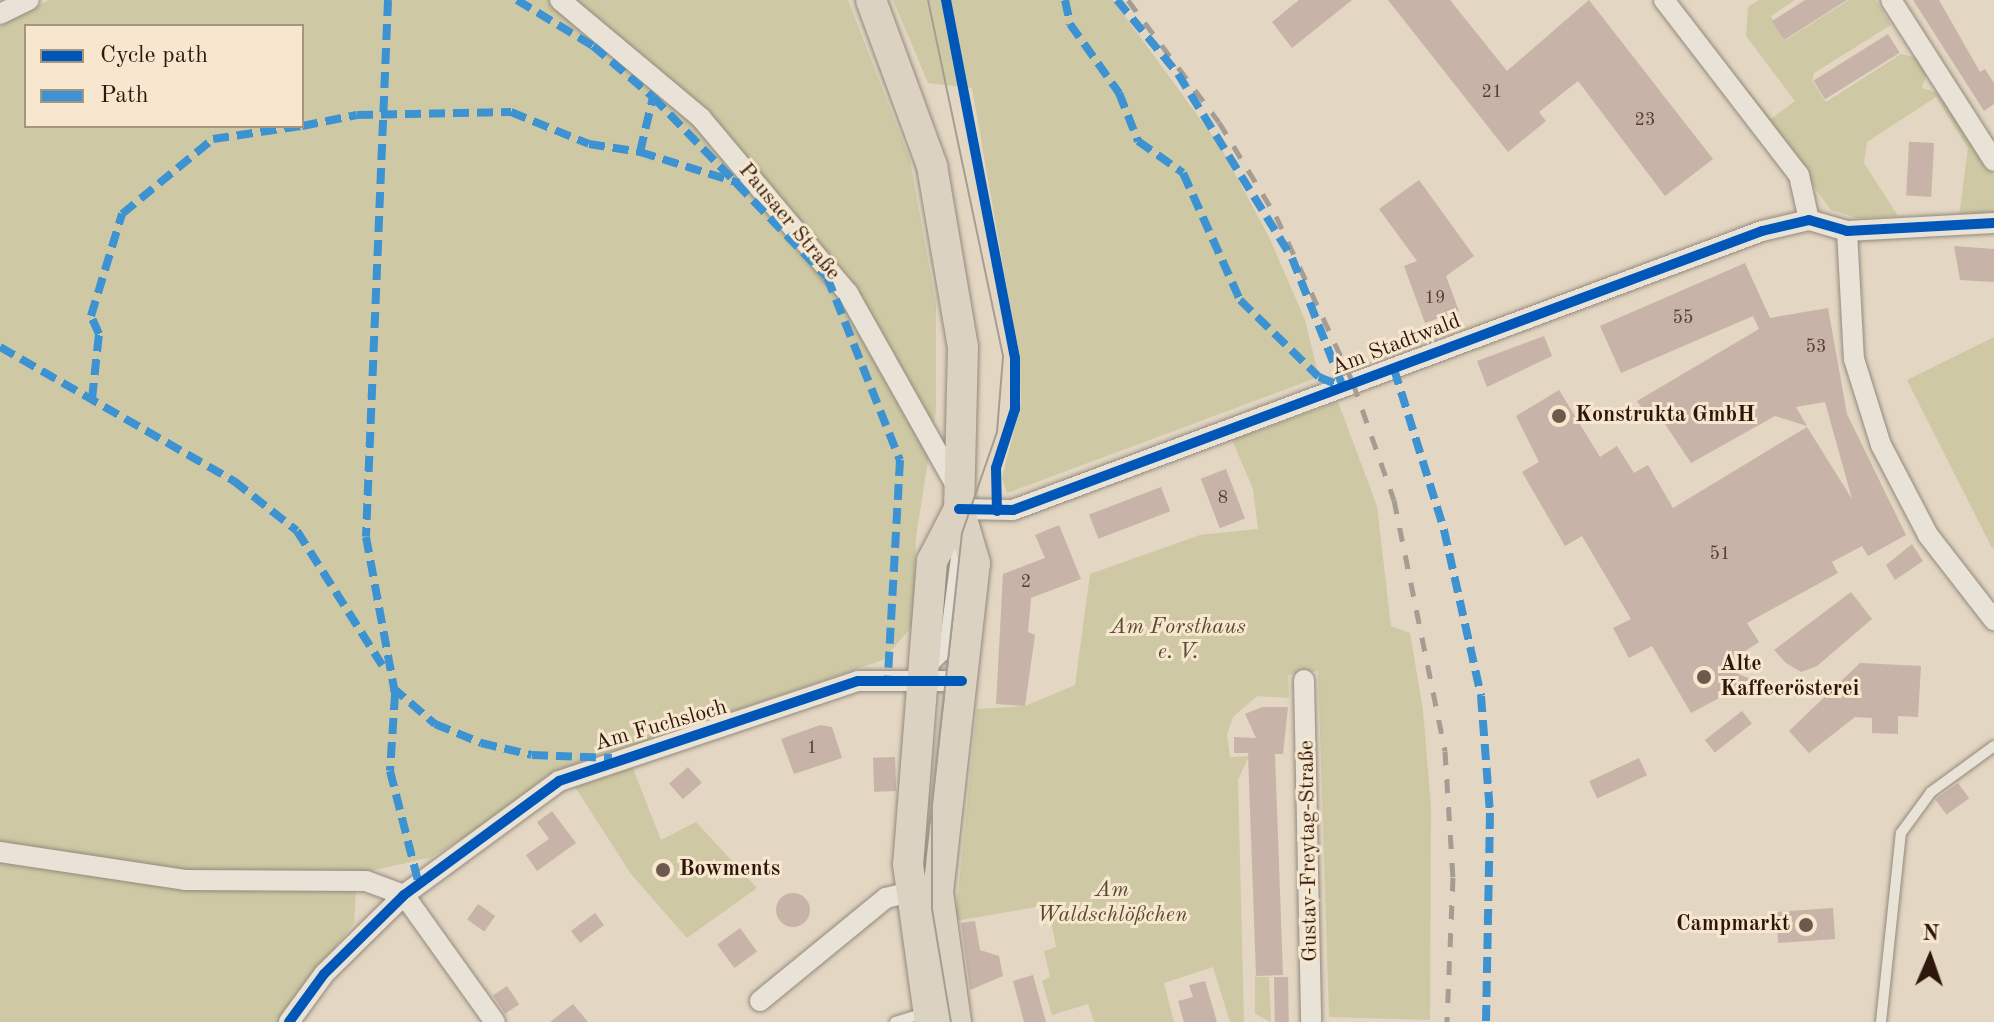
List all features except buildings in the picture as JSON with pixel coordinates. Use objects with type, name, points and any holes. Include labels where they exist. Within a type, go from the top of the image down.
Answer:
[{"type":"main road","name":"Pausaer Straße","points":[[871,0],[932,166],[953,263],[963,347],[959,500],[975,563],[938,892],[956,1022]]},
{"type":"main road","name":"Pausaer Straße","points":[[928,1017],[910,892],[920,677],[932,561],[959,500]]},
{"type":"street","points":[[0,14],[29,0]]},
{"type":"street","name":"Pausaer Straße","points":[[560,0],[701,118],[838,281],[896,367],[959,500]]},
{"type":"street","points":[[1664,0],[1799,175],[1809,220],[1847,231],[1994,223]]},
{"type":"street","points":[[1891,0],[1994,161]]},
{"type":"street","name":"Am Stadtwald","points":[[959,500],[1013,510],[1539,309],[1809,220]]},
{"type":"street","points":[[1847,231],[1854,359],[1881,445],[1928,535],[1994,620]]},
{"type":"street","name":"Am Fuchsloch","points":[[289,1022],[324,974],[404,895],[579,771],[858,681],[920,677],[962,681]]},
{"type":"street","name":"Gustav-Freytag-Straße","points":[[1304,680],[1311,1022]]},
{"type":"street","points":[[0,852],[185,880],[366,881],[404,895],[495,1022]]},
{"type":"street","points":[[760,1001],[886,898],[910,892]]},
{"type":"lane","points":[[920,677],[943,656],[959,500]]},
{"type":"lane","points":[[943,656],[962,681]]},
{"type":"lane","points":[[1881,1022],[1901,833],[1931,792],[1994,746]]},
{"type":"lane","points":[[895,1022],[928,1017]]},
{"type":"green space","points":[[49,0],[848,0],[910,160],[936,304],[936,409],[916,537],[914,624],[883,660],[600,757],[432,857],[367,872],[356,890],[354,923],[279,1022],[0,1022],[0,26]]},
{"type":"green space","points":[[893,0],[1113,0],[1220,146],[1269,237],[1305,320],[1319,377],[1007,493],[1002,478],[1021,404],[1020,363],[972,88],[928,83]]},
{"type":"green space","points":[[1759,0],[1795,0],[1771,16],[1784,41],[1849,0],[1876,0],[1891,25],[1814,73],[1812,81],[1826,102],[1901,54],[1918,58],[1927,73],[1922,88],[1944,95],[1994,176],[1994,215],[1959,217],[1968,148],[1936,97],[1867,142],[1864,163],[1898,216],[1857,218],[1831,210],[1695,25],[1771,119],[1795,101],[1746,36],[1748,7]]},
{"type":"green space","points":[[1994,337],[1994,547],[1992,548],[1907,380]]},
{"type":"green space","name":"Am Forsthaus e. V.","points":[[1338,402],[1377,506],[1391,626],[1410,633],[1423,710],[1431,806],[1430,1020],[1329,1017],[1318,671],[1288,675],[1289,698],[1257,696],[1233,717],[1227,735],[1230,757],[1249,756],[1238,780],[1244,1022],[1230,1022],[1213,967],[1164,983],[1174,1022],[1094,1022],[1088,1004],[1052,1015],[1042,981],[1050,977],[1044,951],[1056,947],[1048,905],[955,921],[977,709],[1025,706],[1075,685],[1090,574],[1200,535],[1258,529],[1253,489],[1232,440]]},
{"type":"green space","points":[[632,766],[661,840],[696,822],[757,888],[687,938],[631,874],[575,787]]},
{"type":"green space","points":[[1255,977],[1269,977],[1271,1022],[1255,1014]]},
{"type":"tram line","points":[[928,0],[1003,357],[997,432],[962,533],[932,805],[932,909],[951,1022]]},
{"type":"railway","points":[[1128,0],[1219,122],[1276,216],[1353,383],[1394,500],[1445,751],[1453,877],[1447,1022]]},
{"type":"marked path","points":[[388,0],[366,537],[395,694],[390,771],[419,885]]},
{"type":"marked path","points":[[517,0],[593,46],[653,97],[827,277],[900,460],[888,678]]},
{"type":"marked path","points":[[1065,0],[1070,24],[1119,93],[1138,141],[1183,173],[1240,300],[1319,377],[1343,387]]},
{"type":"marked path","points":[[1117,0],[1178,74],[1292,258],[1343,387]]},
{"type":"marked path","points":[[304,126],[357,115],[511,112],[589,144],[640,152],[653,97]]},
{"type":"marked path","points":[[92,399],[99,334],[91,316],[122,214],[213,139],[287,128]]},
{"type":"marked path","points":[[640,152],[739,183]]},
{"type":"marked path","points":[[0,347],[234,481],[297,531],[382,665]]},
{"type":"marked path","points":[[1394,369],[1444,530],[1481,696],[1490,813],[1486,1022]]},
{"type":"marked path","points":[[392,687],[435,724],[481,743],[532,755],[612,758]]},
{"type":"cycle path","points":[[946,0],[1015,358],[1015,409],[996,468],[997,511]]},
{"type":"cycle path","points":[[959,509],[1013,510],[1762,231],[1809,220],[1847,231],[1994,223]]},
{"type":"cycle path","points":[[289,1022],[324,974],[404,895],[559,781],[858,681],[962,681]]},
{"type":"place","name":"Konstrukta GmbH","points":[[1559,416]]},
{"type":"place","name":"Alte Kaffeerösterei","points":[[1704,677]]},
{"type":"place","name":"Bowments","points":[[663,870]]},
{"type":"place","name":"Campmarkt","points":[[1806,925]]},
{"type":"park label","name":"Am Waldschlößchen","points":[[1112,902]]}]
